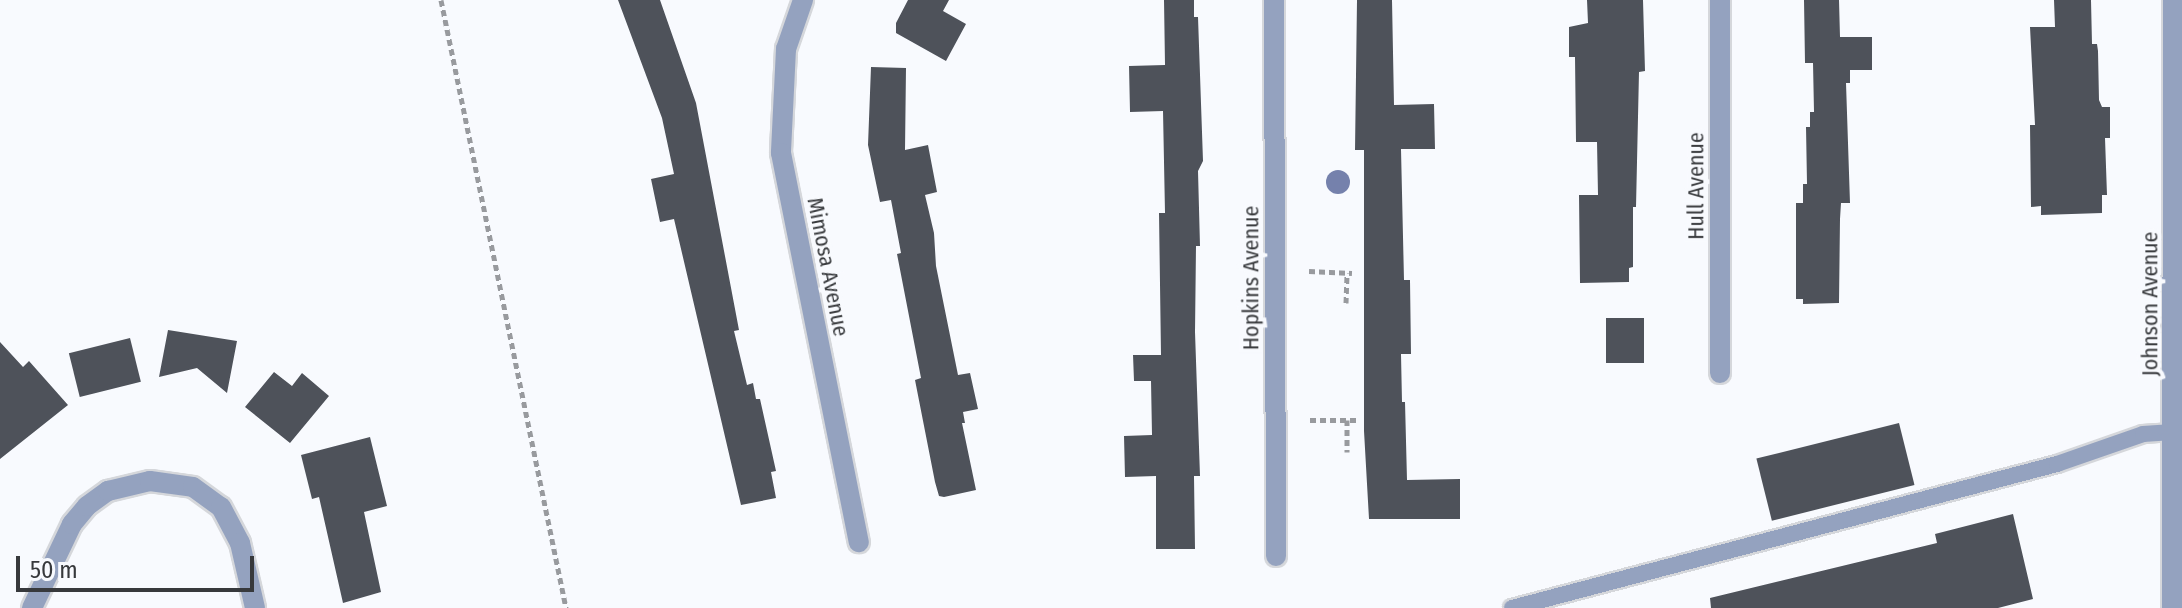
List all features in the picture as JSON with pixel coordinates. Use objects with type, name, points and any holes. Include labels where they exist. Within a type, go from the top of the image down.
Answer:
[{"type":"street","name":"Mimosa Avenue","points":[[803,0],[786,49],[781,153],[859,542]]},
{"type":"street","name":"Hopkins Avenue","points":[[1274,0],[1276,556]]},
{"type":"street","name":"Hull Avenue","points":[[1720,0],[1720,373]]},
{"type":"street","name":"Johnson Avenue","points":[[2172,608],[2178,195],[2173,0]]},
{"type":"street","points":[[32,608],[72,524],[87,506],[108,491],[150,481],[193,487],[221,507],[240,543],[255,608]]},
{"type":"lane","points":[[1512,608],[2057,464],[2143,434],[2173,432]]},
{"type":"path","points":[[441,0],[566,608]]},
{"type":"path","points":[[1309,271],[1350,273],[1346,303]]},
{"type":"path","points":[[1310,420],[1357,420]]},
{"type":"path","points":[[1347,420],[1347,452]]},
{"type":"building","points":[[618,0],[660,0],[696,103],[739,330],[734,331],[747,385],[753,383],[756,399],[760,399],[776,471],[771,472],[776,498],[741,505],[674,219],[660,222],[651,179],[674,174],[662,118]]},
{"type":"building","points":[[908,0],[949,0],[943,11],[966,24],[946,61],[896,33],[896,23]]},
{"type":"building","points":[[1164,0],[1194,0],[1194,17],[1198,17],[1203,161],[1198,171],[1200,246],[1196,246],[1195,332],[1200,476],[1194,476],[1195,549],[1156,549],[1156,476],[1125,477],[1124,436],[1152,435],[1151,381],[1134,381],[1133,355],[1161,355],[1159,213],[1165,213],[1163,111],[1130,112],[1129,66],[1165,65]]},
{"type":"building","points":[[1357,0],[1392,0],[1394,105],[1434,104],[1435,149],[1401,149],[1404,280],[1410,280],[1411,354],[1401,354],[1402,402],[1405,402],[1407,480],[1460,479],[1460,519],[1369,519],[1364,431],[1364,150],[1355,150]]},
{"type":"building","points":[[1587,0],[1643,0],[1645,71],[1639,72],[1636,207],[1633,207],[1633,267],[1629,268],[1629,282],[1580,283],[1579,195],[1598,195],[1597,142],[1576,142],[1575,57],[1569,57],[1569,27],[1588,23]]},
{"type":"building","points":[[1804,0],[1839,0],[1840,37],[1872,37],[1872,70],[1850,70],[1850,83],[1846,83],[1850,203],[1841,203],[1839,303],[1803,304],[1803,299],[1796,299],[1796,203],[1803,203],[1803,184],[1807,184],[1806,127],[1810,127],[1810,112],[1814,112],[1813,63],[1805,63]]},
{"type":"building","points":[[2054,0],[2091,0],[2092,44],[2097,44],[2098,51],[2099,100],[2102,107],[2110,107],[2110,138],[2105,138],[2107,195],[2102,195],[2102,213],[2041,215],[2041,206],[2031,207],[2030,125],[2035,125],[2030,27],[2055,27]]},
{"type":"building","points":[[871,67],[906,68],[905,150],[928,145],[937,192],[925,195],[934,233],[936,266],[958,375],[970,373],[978,409],[963,412],[965,423],[962,423],[976,490],[944,497],[939,496],[935,482],[915,380],[921,378],[897,254],[901,253],[891,200],[880,202],[868,145]]},
{"type":"building","points":[[1606,318],[1644,318],[1644,363],[1606,363]]},
{"type":"building","points":[[168,330],[237,341],[227,393],[197,368],[159,377]]},
{"type":"building","points":[[130,338],[141,382],[80,397],[69,353]]},
{"type":"building","points":[[0,342],[23,367],[29,361],[68,405],[0,459]]},
{"type":"building","points":[[274,372],[292,386],[302,373],[329,396],[290,443],[245,407]]},
{"type":"building","points":[[1899,423],[1914,485],[1772,521],[1756,459]]},
{"type":"building","points":[[370,437],[387,506],[364,512],[381,592],[343,603],[319,497],[312,499],[301,455]]},
{"type":"building","points":[[2013,514],[2033,599],[1998,608],[1711,608],[1710,598],[1937,543],[1935,534]]}]
